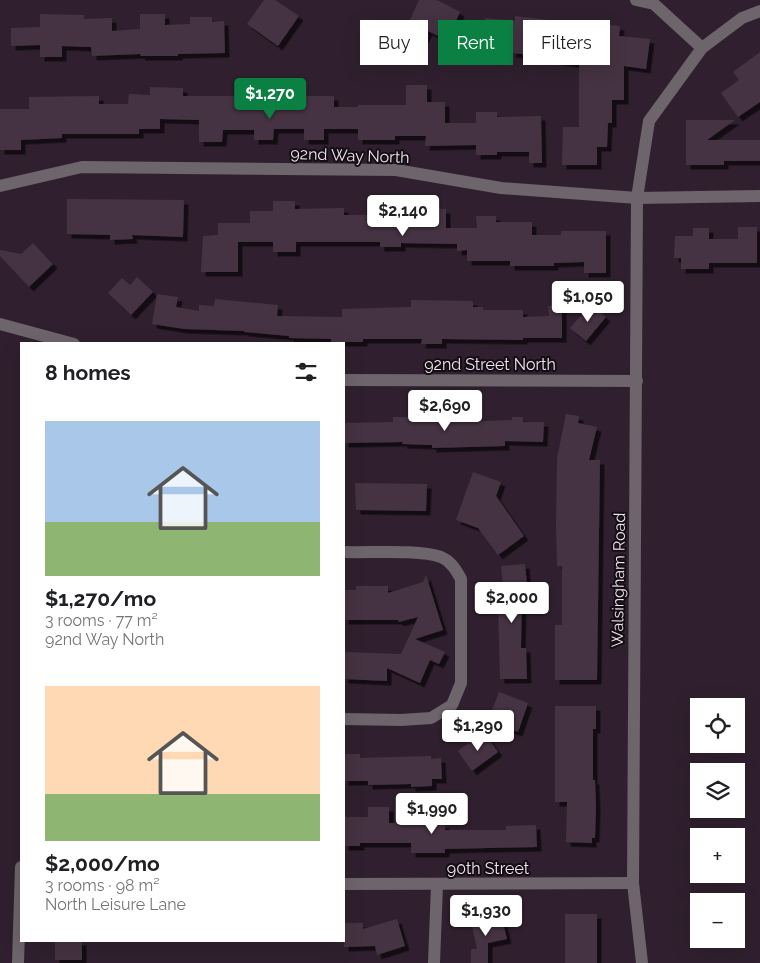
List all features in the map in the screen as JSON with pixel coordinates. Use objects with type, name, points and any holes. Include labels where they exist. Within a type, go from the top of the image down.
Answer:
[{"type":"street","points":[[636,0],[654,4],[702,48]]},
{"type":"street","name":"Walsingham Road","points":[[642,963],[633,883],[637,198],[649,121],[702,48],[742,18],[760,11]]},
{"type":"street","name":"92nd Way North","points":[[0,186],[3,187],[82,166],[396,170],[500,188],[637,198],[760,196]]},
{"type":"street","points":[[0,324],[62,342]]},
{"type":"street","name":"92nd Street North","points":[[345,380],[637,381]]},
{"type":"street","points":[[345,552],[418,553],[442,557],[454,567],[461,579],[461,683],[452,705],[430,718],[402,720],[345,719]]},
{"type":"street","name":"90th Street","points":[[345,884],[633,883]]},
{"type":"street","points":[[434,963],[437,885]]},
{"type":"street","points":[[18,963],[20,912]]},
{"type":"building","points":[[264,0],[275,0],[299,16],[278,46],[247,24]]},
{"type":"building","points":[[419,0],[437,0],[460,12],[456,20],[438,20],[438,36],[428,31],[428,20],[410,20]]},
{"type":"building","points":[[40,14],[84,15],[84,19],[112,18],[112,31],[140,29],[140,14],[165,14],[165,25],[190,24],[190,17],[212,17],[212,22],[224,21],[225,53],[178,54],[178,56],[141,56],[140,54],[92,56],[91,47],[62,46],[62,57],[40,57],[40,45],[11,46],[11,28],[40,27]]},
{"type":"building","points":[[515,16],[549,20],[523,20],[523,54],[513,53],[513,21],[515,21]]},
{"type":"building","points":[[485,18],[505,20],[485,20]]},
{"type":"building","points":[[610,25],[620,26],[619,36],[650,39],[646,69],[624,66],[624,100],[612,100],[612,123],[608,123],[607,147],[597,147],[597,165],[562,165],[563,127],[579,127],[579,65],[610,65]]},
{"type":"building","points":[[760,52],[760,102],[738,117],[721,93],[739,80],[733,72]]},
{"type":"building","points":[[406,85],[427,85],[427,102],[445,102],[445,123],[476,123],[476,112],[497,112],[497,117],[541,116],[542,163],[529,163],[529,152],[497,152],[497,155],[476,155],[476,145],[425,146],[426,136],[395,136],[395,140],[358,140],[358,129],[324,129],[324,140],[304,140],[304,129],[274,129],[273,140],[254,140],[254,130],[223,130],[222,142],[199,142],[199,120],[160,119],[160,129],[139,129],[139,134],[62,134],[62,138],[21,140],[21,150],[0,150],[0,109],[29,109],[29,97],[99,96],[99,104],[128,104],[129,94],[150,95],[150,87],[183,88],[183,96],[334,96],[334,107],[358,107],[358,105],[406,105]]},
{"type":"building","points":[[686,120],[735,120],[707,140],[760,140],[760,161],[724,161],[724,165],[686,165]]},
{"type":"building","points":[[67,199],[184,200],[183,237],[132,235],[133,239],[110,240],[110,235],[67,234]]},
{"type":"building","points":[[273,201],[295,201],[295,209],[344,208],[344,215],[380,215],[380,204],[401,204],[401,216],[427,217],[427,208],[446,209],[446,228],[477,228],[476,216],[496,216],[496,222],[532,222],[532,235],[561,235],[561,231],[606,231],[606,273],[584,273],[584,262],[554,263],[554,266],[510,266],[510,261],[467,261],[467,250],[457,251],[457,244],[401,243],[401,247],[380,247],[380,242],[296,242],[296,252],[273,252],[273,242],[238,242],[238,272],[201,272],[203,236],[218,235],[218,223],[250,223],[250,211],[273,211]]},
{"type":"building","points":[[738,227],[757,227],[757,263],[709,263],[709,269],[681,269],[681,258],[674,258],[675,236],[693,236],[693,228],[709,228],[709,239],[738,239]]},
{"type":"building","points":[[33,243],[53,264],[29,287],[0,256],[0,250],[21,254]]},
{"type":"building","points":[[137,277],[153,292],[131,315],[108,293],[122,278],[130,285]]},
{"type":"building","points":[[157,294],[178,297],[176,307],[199,311],[199,305],[214,306],[215,299],[278,305],[277,316],[342,317],[342,309],[411,307],[411,300],[473,301],[473,307],[483,307],[483,310],[523,310],[523,317],[549,316],[548,306],[562,306],[562,338],[523,338],[523,340],[442,339],[442,344],[421,344],[422,339],[363,339],[363,342],[331,342],[331,339],[289,338],[289,336],[244,331],[184,329],[152,324]]},
{"type":"building","points":[[591,304],[606,317],[586,341],[570,328]]},
{"type":"building","points":[[566,414],[579,416],[578,423],[597,427],[589,460],[600,460],[597,680],[555,680],[555,625],[562,625],[562,566],[557,566],[557,458]]},
{"type":"building","points":[[393,417],[425,417],[425,421],[463,419],[463,422],[512,420],[512,417],[523,417],[523,422],[544,422],[543,442],[505,441],[505,446],[432,448],[432,445],[402,444],[403,442],[345,443],[345,423],[393,422]]},
{"type":"building","points":[[473,472],[501,482],[496,496],[524,536],[498,555],[478,528],[456,520]]},
{"type":"building","points":[[355,483],[427,484],[426,511],[356,510]]},
{"type":"building","points":[[525,564],[528,595],[522,596],[521,648],[526,648],[527,679],[500,679],[498,607],[505,607],[501,566]]},
{"type":"building","points":[[426,575],[443,630],[415,639],[445,652],[439,664],[430,660],[420,683],[387,668],[387,681],[345,679],[345,652],[401,654],[418,617],[399,622],[398,620],[345,620],[345,590],[356,590],[356,586],[388,586],[388,593],[423,582]]},
{"type":"building","points":[[499,692],[528,703],[518,732],[488,721]]},
{"type":"building","points":[[555,706],[596,706],[596,729],[593,729],[593,780],[595,780],[596,807],[595,838],[592,838],[592,843],[566,842],[567,802],[555,802]]},
{"type":"building","points":[[484,732],[498,752],[472,771],[458,751]]},
{"type":"building","points":[[345,754],[360,754],[360,758],[431,756],[431,759],[441,758],[442,779],[432,779],[432,786],[411,787],[411,784],[368,785],[368,781],[345,781]]},
{"type":"building","points":[[368,807],[389,807],[389,823],[445,824],[445,830],[506,830],[506,826],[536,825],[537,847],[445,849],[445,853],[411,853],[411,843],[360,843],[360,846],[345,846],[345,817],[368,817]]},
{"type":"building","points":[[565,914],[597,914],[597,963],[565,963]]},
{"type":"building","points":[[501,915],[507,939],[488,943],[488,963],[471,963],[471,949],[477,949],[471,921]]},
{"type":"building","points":[[397,919],[405,946],[377,955],[375,946],[344,947],[345,923],[363,923],[363,929]]},
{"type":"building","points":[[55,942],[82,942],[82,960],[55,960]]}]
